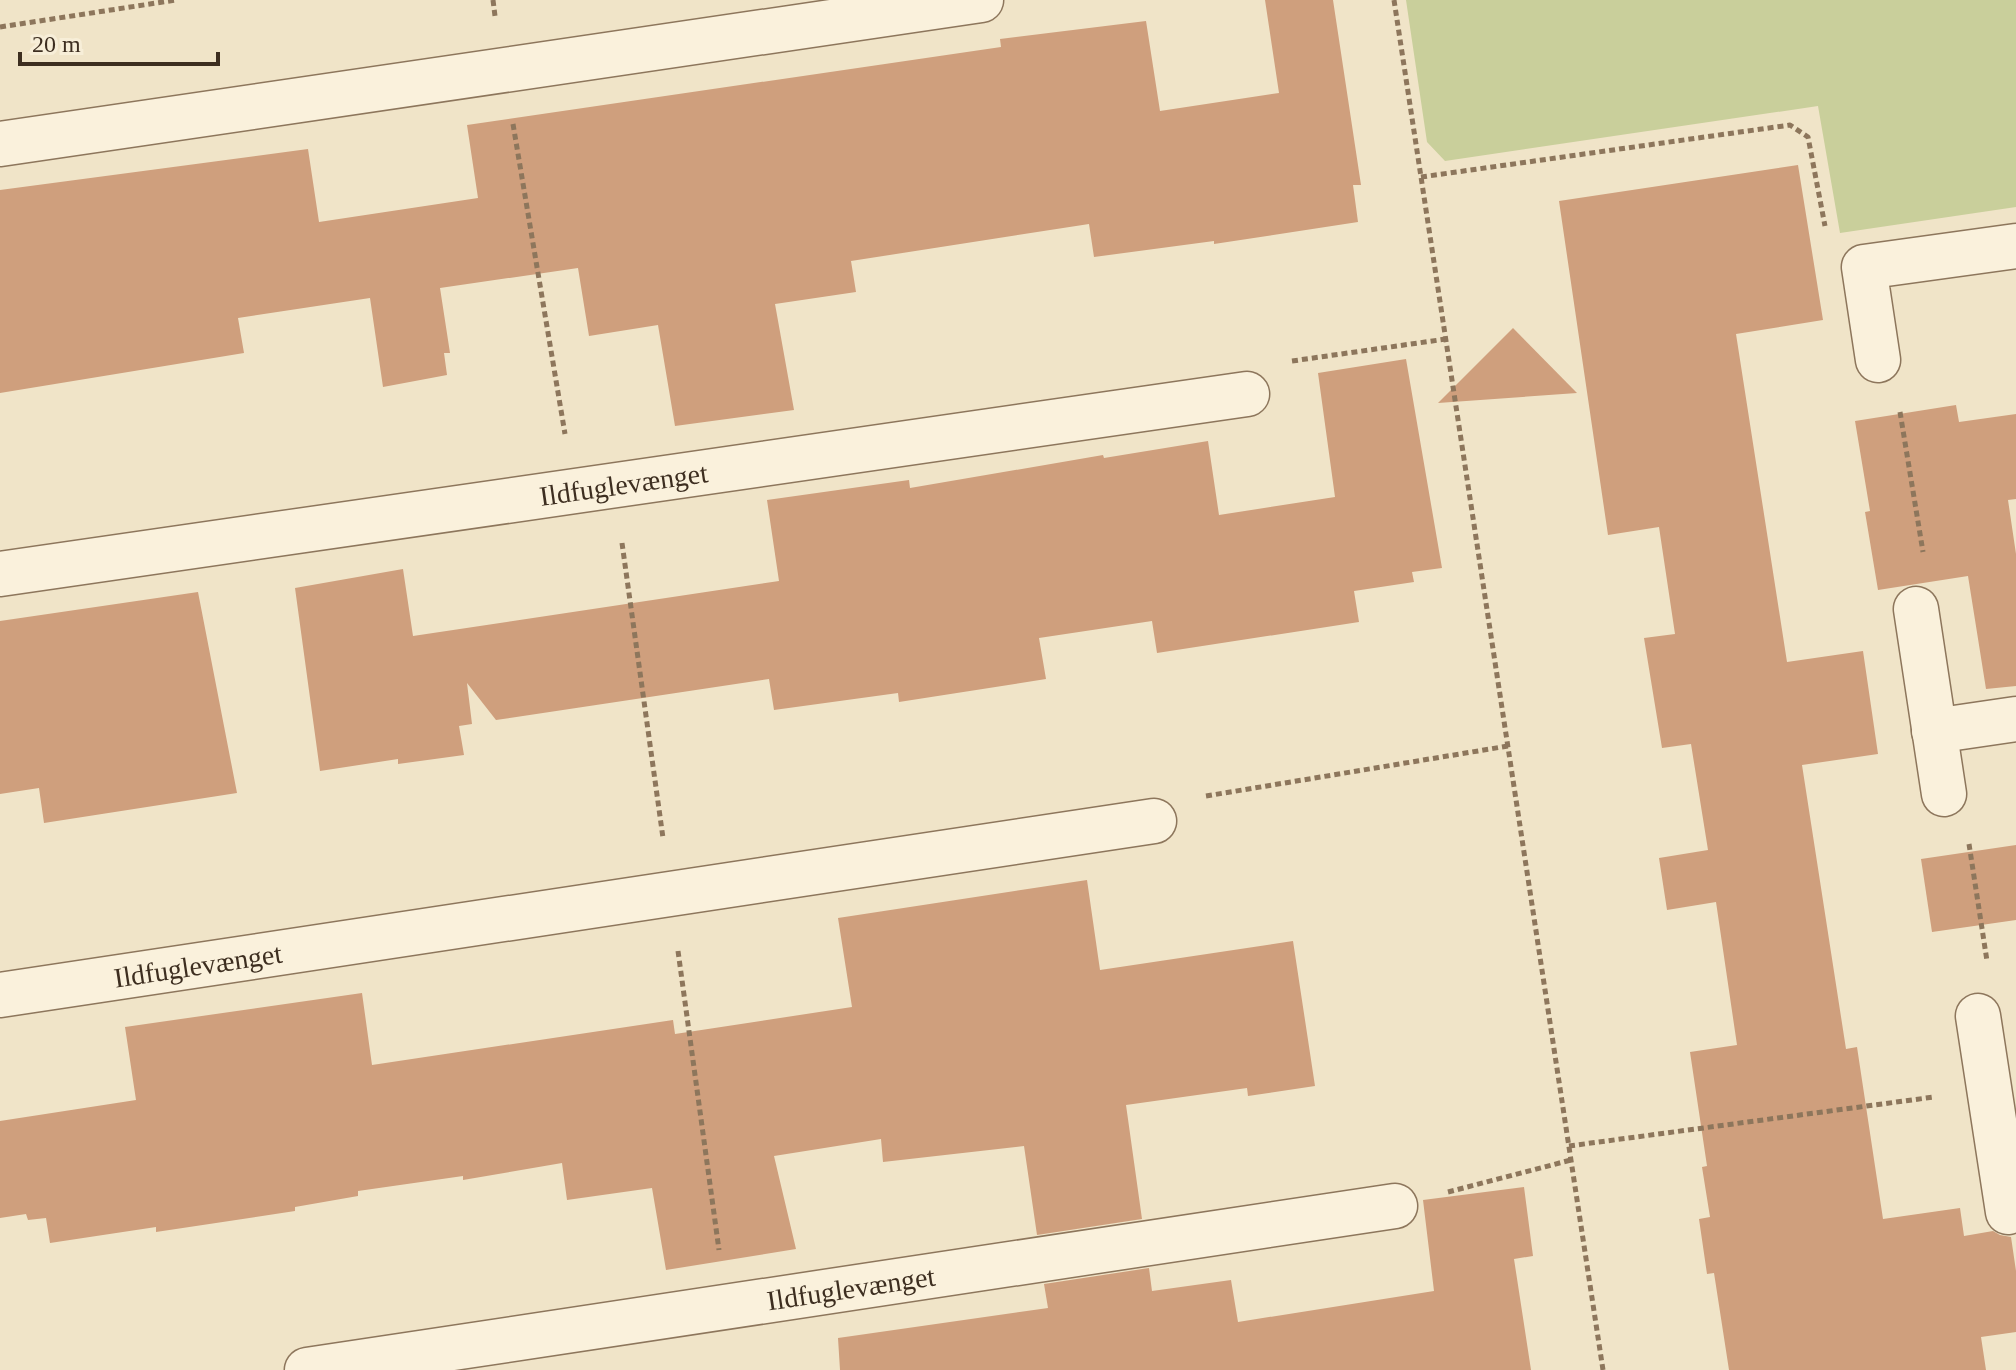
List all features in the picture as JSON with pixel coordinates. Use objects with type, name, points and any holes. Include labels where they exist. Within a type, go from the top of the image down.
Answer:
[{"type":"street","points":[[0,144],[981,0]]},
{"type":"street","points":[[1878,360],[1864,267],[2016,246]]},
{"type":"street","name":"Ildfuglevænget","points":[[0,574],[1247,394]]},
{"type":"street","points":[[1916,609],[1944,794]]},
{"type":"street","points":[[1934,731],[2016,719]]},
{"type":"street","name":"Ildfuglevænget","points":[[0,995],[1154,821]]},
{"type":"street","points":[[1978,1016],[2003,1087],[2008,1212]]},
{"type":"street","name":"Ildfuglevænget","points":[[307,1370],[1395,1206]]},
{"type":"path","points":[[0,27],[176,0]]},
{"type":"path","points":[[493,0],[575,490]]},
{"type":"path","points":[[1394,0],[1603,1370]]},
{"type":"path","points":[[1421,177],[1790,125],[1808,137],[1828,242],[1864,267]]},
{"type":"path","points":[[1247,394],[1265,365],[1446,339]]},
{"type":"path","points":[[1878,360],[1893,370],[1929,589],[1916,609]]},
{"type":"path","points":[[1154,821],[1190,799],[1508,746]]},
{"type":"path","points":[[1944,794],[1963,802],[1992,1000],[1978,1016]]},
{"type":"path","points":[[1569,1146],[2003,1087]]},
{"type":"path","points":[[1395,1206],[1571,1160]]},
{"type":"green space","points":[[1406,0],[2016,0],[2016,207],[1840,233],[1818,106],[1445,161],[1427,142]]},
{"type":"building","points":[[1265,0],[1333,0],[1361,185],[1353,185],[1358,222],[1214,244],[1214,241],[1094,257],[1089,224],[851,261],[856,292],[775,304],[794,410],[675,426],[658,325],[589,336],[578,268],[440,288],[450,353],[444,353],[447,375],[383,387],[370,298],[238,318],[244,353],[0,393],[0,190],[308,149],[319,222],[478,198],[467,125],[1001,47],[1000,39],[1146,21],[1160,111],[1279,93]]},
{"type":"building","points":[[1798,165],[1823,320],[1736,334],[1787,662],[1863,651],[1878,754],[1802,765],[1846,1049],[1857,1047],[1883,1219],[1960,1208],[1964,1236],[1993,1231],[2011,1237],[2016,1271],[2016,1332],[1981,1337],[1986,1370],[1729,1370],[1714,1273],[1707,1274],[1699,1219],[1710,1217],[1702,1167],[1707,1166],[1690,1052],[1737,1045],[1716,902],[1667,910],[1659,858],[1708,850],[1691,744],[1662,748],[1644,638],[1675,634],[1659,527],[1608,535],[1559,201]]},
{"type":"building","points":[[1513,328],[1577,393],[1438,403]]},
{"type":"building","points":[[1406,359],[1442,568],[1412,572],[1414,582],[1354,591],[1359,622],[1157,653],[1152,621],[1039,638],[1046,679],[899,702],[898,693],[774,710],[769,679],[496,720],[467,683],[472,724],[459,726],[464,755],[398,764],[398,759],[320,771],[295,588],[403,569],[413,636],[779,581],[767,500],[909,480],[910,488],[1103,455],[1104,458],[1208,441],[1219,515],[1335,497],[1318,373]]},
{"type":"building","points":[[1956,405],[1959,422],[2016,414],[2016,499],[2008,500],[2016,554],[2016,686],[1986,689],[1968,576],[1878,590],[1865,512],[1870,511],[1855,421]]},
{"type":"building","points":[[198,592],[237,793],[44,823],[39,788],[0,794],[0,621]]},
{"type":"building","points":[[2016,845],[2016,920],[1932,932],[1921,859]]},
{"type":"building","points":[[1087,880],[1100,970],[1293,941],[1315,1086],[1248,1096],[1247,1088],[1126,1105],[1142,1219],[1037,1235],[1024,1146],[883,1162],[881,1139],[774,1156],[796,1249],[666,1270],[652,1188],[567,1200],[562,1163],[463,1180],[463,1176],[358,1191],[358,1196],[295,1207],[295,1211],[156,1232],[156,1227],[50,1243],[46,1218],[28,1220],[26,1214],[0,1218],[0,1121],[136,1100],[125,1027],[362,993],[372,1065],[673,1020],[675,1034],[852,1007],[838,918]]},
{"type":"building","points":[[1524,1187],[1533,1256],[1514,1259],[1531,1370],[840,1370],[838,1338],[1048,1308],[1044,1284],[1149,1268],[1152,1291],[1231,1280],[1238,1322],[1434,1291],[1423,1200]]}]
